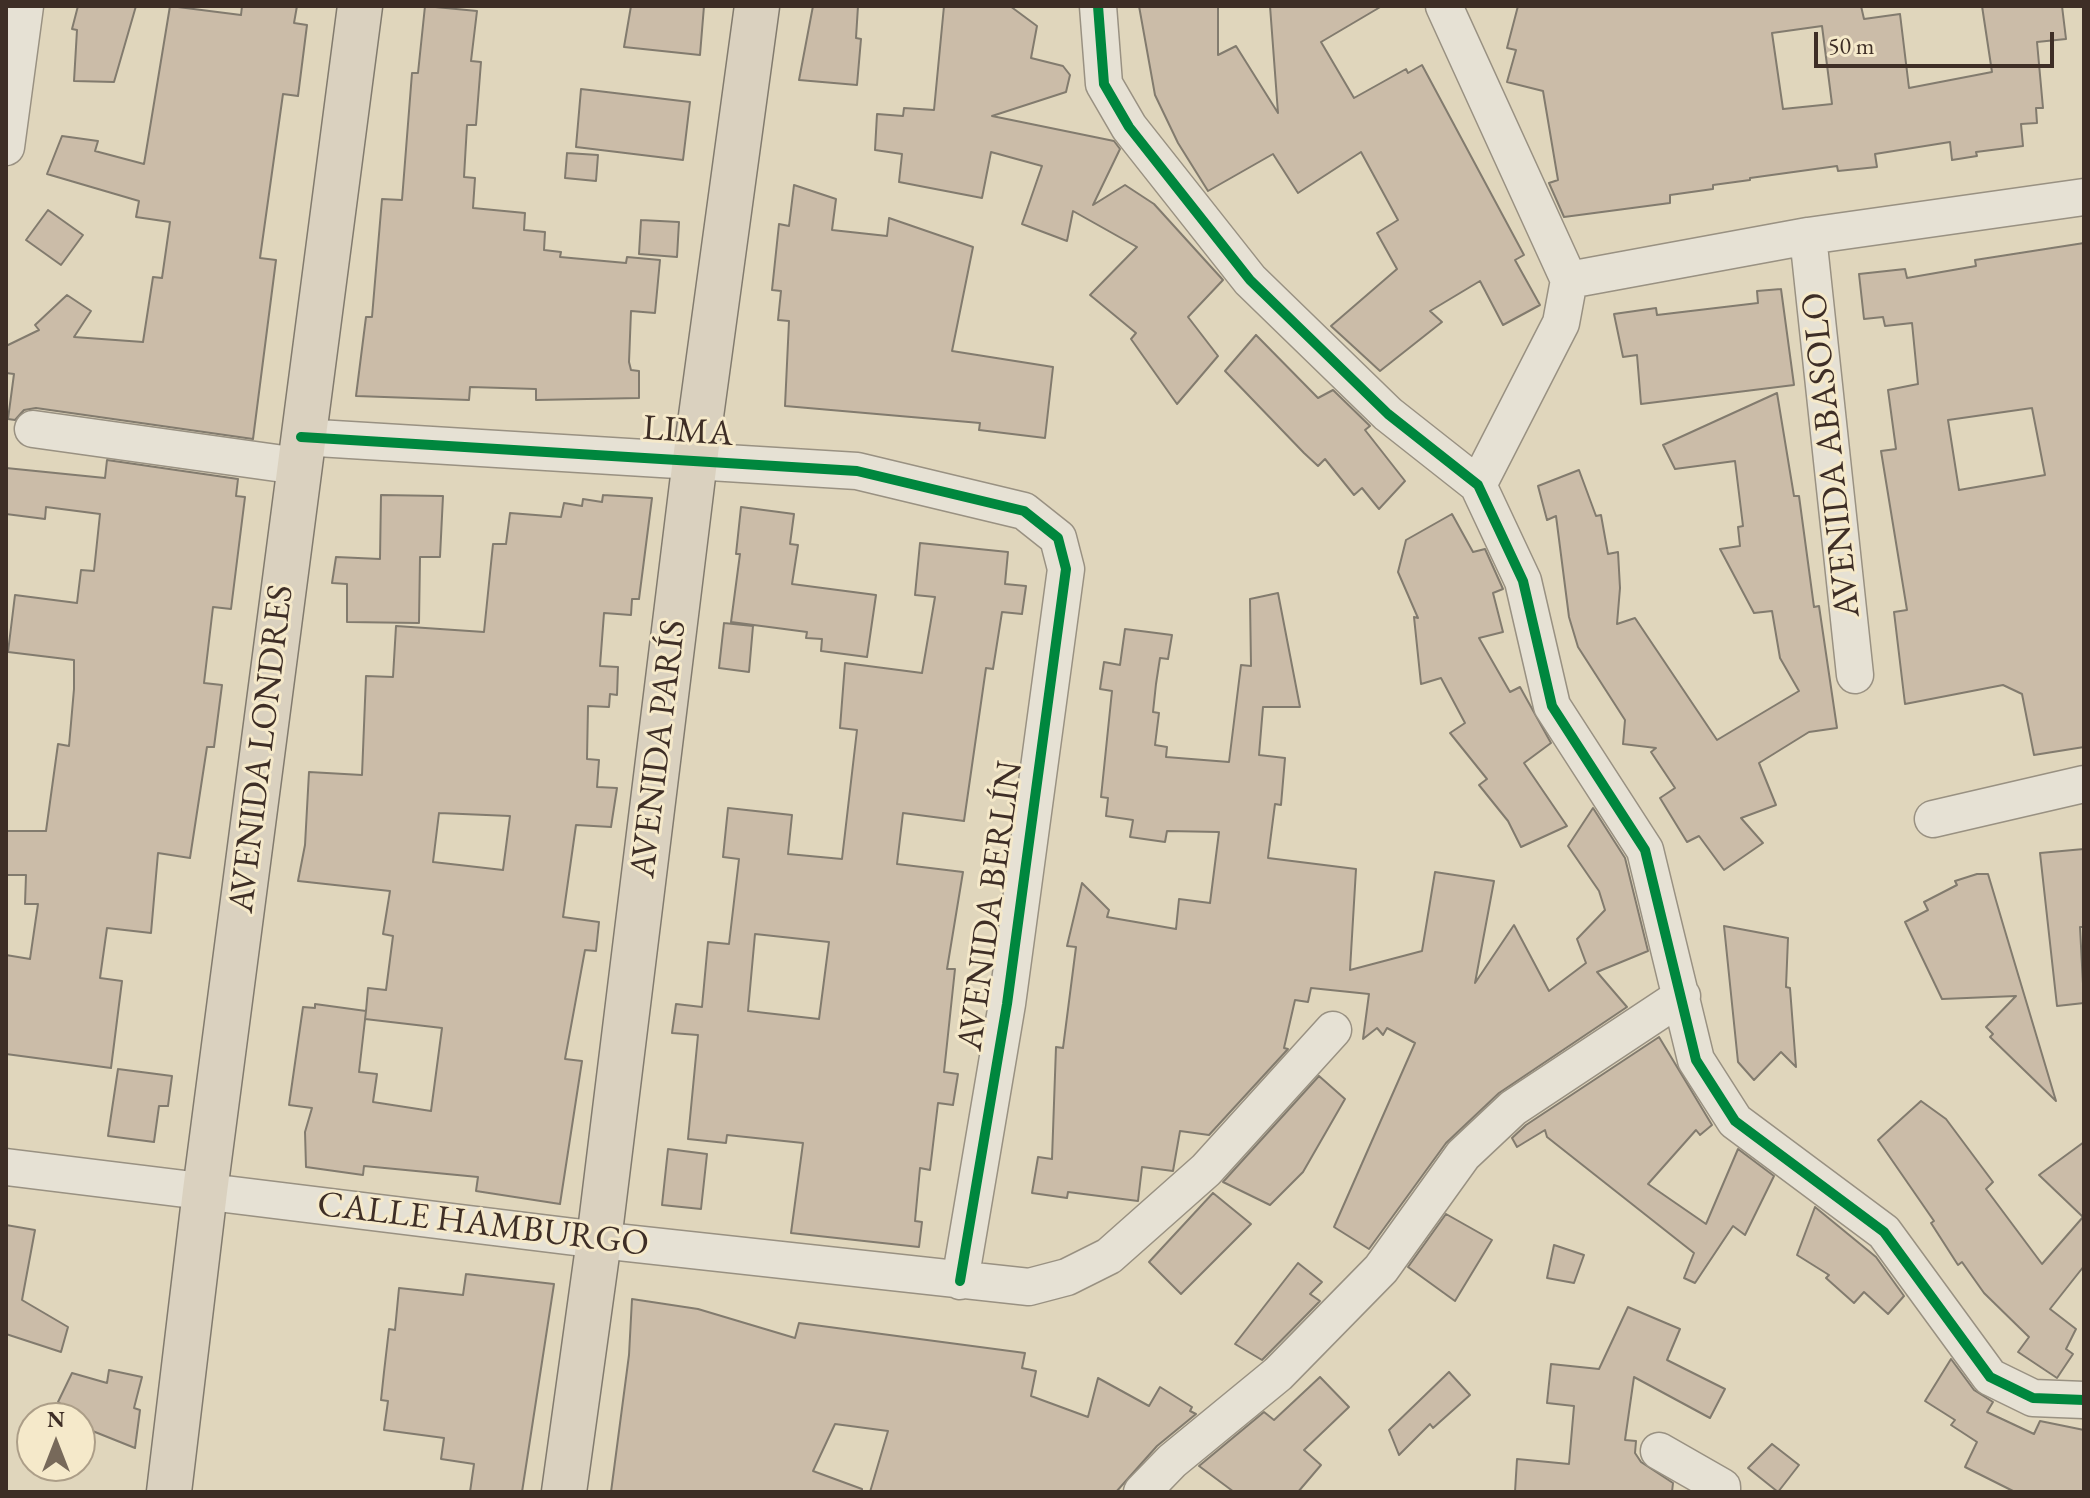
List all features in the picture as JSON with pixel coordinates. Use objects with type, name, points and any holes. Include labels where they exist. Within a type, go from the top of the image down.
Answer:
[{"type":"main road","name":"AVENIDA LONDRES","points":[[169,1492],[205,1191],[360,6]]},
{"type":"main road","name":"AVENIDA PARÍS","points":[[564,1492],[599,1240],[695,460],[757,6]]},
{"type":"street","points":[[6,147],[25,6]]},
{"type":"street","points":[[1098,6],[1104,84],[1129,127],[1250,280],[1388,414],[1478,485],[1523,581],[1552,706],[1645,850],[1696,1060],[1735,1121],[1884,1232],[1990,1377],[2033,1398],[2084,1400]]},
{"type":"street","points":[[1444,6],[1569,280],[1561,323],[1478,485]]},
{"type":"street","points":[[1569,280],[1808,236],[2084,197]]},
{"type":"street","name":"AVENIDA ABASOLO","points":[[1808,236],[1855,675]]},
{"type":"street","name":"LIMA","points":[[33,429],[300,452],[695,460],[857,471],[1024,511],[1058,538]]},
{"type":"street","name":"AVENIDA BERLÍN","points":[[960,1281],[1007,1004],[1066,569],[1058,538]]},
{"type":"street","points":[[1933,819],[2084,784]]},
{"type":"street","points":[[1142,1492],[1172,1461],[1278,1374],[1371,1279],[1463,1155],[1513,1108],[1580,1067],[1682,996]]},
{"type":"street","name":"CALLE HAMBURGO","points":[[6,1167],[599,1240],[1029,1287],[1067,1277],[1109,1256],[1206,1170],[1333,1030]]},
{"type":"street","points":[[1659,1451],[1722,1490]]},
{"type":"building","points":[[78,6],[136,6],[114,82],[74,81],[77,30],[72,29]]},
{"type":"building","points":[[170,6],[241,15],[242,6],[297,6],[294,23],[307,25],[298,96],[283,94],[260,258],[276,260],[253,439],[36,408],[24,410],[15,420],[8,419],[14,374],[6,373],[6,346],[39,330],[35,325],[67,295],[91,311],[74,337],[143,342],[153,277],[162,278],[170,222],[136,217],[139,201],[47,174],[62,136],[98,141],[95,151],[144,164]]},
{"type":"building","points":[[425,6],[477,11],[471,61],[481,62],[476,125],[467,125],[464,177],[475,178],[473,208],[525,213],[524,230],[545,232],[544,250],[561,252],[560,257],[626,263],[627,257],[660,260],[655,313],[631,311],[629,362],[631,370],[639,371],[639,398],[536,400],[536,389],[470,387],[469,400],[356,396],[366,317],[372,317],[382,199],[402,200],[412,73],[418,73]]},
{"type":"building","points":[[631,6],[704,6],[700,55],[624,47]]},
{"type":"building","points":[[813,6],[858,6],[856,38],[861,39],[857,85],[799,80]]},
{"type":"building","points":[[944,6],[1010,6],[1037,26],[1031,58],[1063,66],[1070,75],[1066,92],[992,116],[1114,141],[1120,149],[1093,205],[1125,185],[1154,204],[1223,280],[1188,317],[1218,356],[1177,404],[1131,339],[1136,333],[1090,295],[1137,247],[1073,211],[1067,241],[1022,224],[1042,166],[991,152],[982,198],[899,182],[902,154],[875,150],[877,114],[903,116],[904,108],[934,110]]},
{"type":"building","points":[[1139,6],[1218,6],[1218,55],[1236,46],[1278,113],[1270,6],[1382,6],[1321,42],[1354,98],[1406,69],[1408,73],[1422,65],[1524,255],[1515,260],[1540,305],[1503,325],[1480,281],[1430,311],[1442,322],[1380,371],[1331,326],[1397,269],[1377,233],[1398,220],[1361,152],[1298,193],[1273,154],[1208,191],[1178,143],[1155,95]]},
{"type":"building","points":[[1518,6],[1861,6],[1864,19],[1900,14],[1909,88],[1992,72],[1982,6],[2062,6],[2066,39],[2037,42],[2043,108],[2036,108],[2037,123],[2021,124],[2023,146],[1976,152],[1977,156],[1952,160],[1950,142],[1875,154],[1877,167],[1838,171],[1837,166],[1750,178],[1713,185],[1713,189],[1670,195],[1670,203],[1564,217],[1549,183],[1558,180],[1543,91],[1507,82],[1516,50],[1507,48]],"holes":[[[1822,26],[1832,104],[1783,109],[1772,33]]]},
{"type":"building","points":[[581,89],[690,102],[683,160],[576,147]]},
{"type":"building","points":[[567,153],[598,155],[596,181],[565,178]]},
{"type":"building","points":[[794,185],[836,199],[832,230],[887,236],[889,218],[973,247],[952,351],[1053,367],[1045,438],[979,430],[980,423],[785,406],[789,321],[778,320],[781,291],[772,290],[779,224],[789,226]]},
{"type":"building","points":[[48,210],[83,235],[61,265],[26,240]]},
{"type":"building","points":[[641,220],[679,222],[677,257],[639,254]]},
{"type":"building","points":[[2084,243],[2084,747],[2034,755],[2022,694],[2003,685],[1905,704],[1894,612],[1907,610],[1881,451],[1896,449],[1888,390],[1918,384],[1912,323],[1885,326],[1883,317],[1864,319],[1859,274],[1905,269],[1907,278],[1976,266],[1975,260]],"holes":[[[2032,408],[2045,475],[1959,490],[1948,420]]]},
{"type":"building","points":[[1781,289],[1794,385],[1641,404],[1637,355],[1623,357],[1614,314],[1656,308],[1657,315],[1758,303],[1757,291]]},
{"type":"building","points":[[1256,335],[1318,398],[1333,390],[1370,426],[1365,430],[1405,481],[1379,509],[1362,488],[1354,495],[1325,459],[1318,466],[1225,371]]},
{"type":"building","points":[[1777,393],[1794,496],[1799,496],[1814,607],[1819,606],[1837,728],[1809,732],[1759,763],[1776,805],[1741,818],[1763,843],[1724,870],[1699,836],[1687,842],[1660,798],[1675,788],[1651,752],[1656,748],[1623,744],[1625,720],[1578,647],[1569,617],[1556,516],[1547,520],[1538,486],[1579,470],[1596,516],[1601,515],[1608,554],[1618,552],[1620,588],[1617,624],[1635,618],[1717,740],[1799,691],[1780,658],[1772,611],[1754,613],[1720,549],[1740,546],[1738,527],[1743,526],[1735,461],[1675,469],[1663,445]]},
{"type":"building","points":[[107,460],[238,479],[236,496],[245,497],[231,609],[213,607],[204,683],[222,685],[214,747],[207,747],[190,858],[158,853],[151,933],[107,928],[100,978],[122,981],[111,1068],[6,1054],[6,955],[30,959],[38,904],[25,904],[26,875],[6,875],[6,831],[46,831],[58,744],[69,746],[74,689],[74,660],[8,652],[15,595],[77,603],[81,570],[94,571],[100,514],[46,507],[45,519],[6,514],[6,468],[105,478]]},
{"type":"building","points":[[381,495],[443,496],[440,557],[420,557],[419,623],[347,622],[347,584],[332,583],[336,557],[380,559]]},
{"type":"building","points":[[603,495],[652,498],[639,599],[632,599],[631,615],[604,613],[600,666],[618,667],[617,695],[610,694],[609,707],[588,706],[587,759],[599,760],[597,787],[617,788],[611,827],[576,825],[563,917],[599,922],[596,951],[585,950],[565,1059],[582,1061],[560,1204],[476,1191],[478,1177],[364,1166],[363,1175],[306,1167],[305,1132],[312,1108],[289,1105],[303,1007],[315,1008],[315,1004],[366,1011],[368,988],[386,990],[393,936],[383,934],[390,891],[298,881],[305,845],[309,772],[362,775],[366,676],[393,677],[396,626],[484,632],[493,544],[506,544],[510,513],[561,517],[564,503],[582,506],[583,499],[602,502]],"holes":[[[439,813],[510,816],[503,870],[433,862]],[[365,1019],[442,1028],[431,1111],[373,1102],[377,1074],[359,1072]]]},
{"type":"building","points":[[741,507],[794,514],[790,544],[798,545],[792,584],[876,595],[867,657],[821,651],[822,639],[806,638],[807,632],[731,622],[740,554],[736,554]]},
{"type":"building","points":[[1452,514],[1473,552],[1485,549],[1503,589],[1493,593],[1503,632],[1479,638],[1510,692],[1520,687],[1551,743],[1524,763],[1567,826],[1521,847],[1508,821],[1479,785],[1487,779],[1450,733],[1465,723],[1441,678],[1421,684],[1414,617],[1418,618],[1398,572],[1406,540]]},
{"type":"building","points":[[920,543],[1008,552],[1005,584],[1026,586],[1022,614],[1002,612],[993,669],[986,668],[964,821],[903,813],[897,864],[963,872],[947,969],[955,969],[944,1072],[958,1074],[953,1105],[938,1103],[930,1170],[920,1168],[915,1221],[922,1222],[919,1247],[791,1233],[803,1143],[727,1135],[726,1143],[688,1139],[698,1035],[672,1033],[676,1004],[702,1007],[708,942],[729,944],[739,859],[723,857],[728,808],[792,815],[788,854],[842,859],[857,730],[840,728],[845,663],[922,673],[935,597],[915,595]],"holes":[[[755,934],[829,942],[819,1019],[748,1011]]]},
{"type":"building","points":[[1278,593],[1300,707],[1263,707],[1259,755],[1285,758],[1281,805],[1275,804],[1268,858],[1356,869],[1350,970],[1422,951],[1435,872],[1494,881],[1475,983],[1514,925],[1549,991],[1586,963],[1577,939],[1605,910],[1599,891],[1568,846],[1593,808],[1625,858],[1648,951],[1597,972],[1627,1007],[1499,1093],[1446,1143],[1369,1249],[1334,1227],[1415,1043],[1387,1028],[1383,1035],[1377,1028],[1363,1039],[1369,994],[1311,988],[1308,1002],[1295,1000],[1284,1048],[1288,1049],[1209,1135],[1180,1131],[1173,1171],[1142,1167],[1138,1201],[1068,1192],[1067,1198],[1032,1193],[1038,1157],[1052,1159],[1056,1047],[1063,1048],[1076,947],[1067,946],[1082,883],[1109,910],[1107,917],[1176,929],[1179,899],[1210,903],[1219,832],[1167,831],[1165,842],[1130,837],[1133,820],[1106,816],[1108,798],[1101,797],[1112,691],[1100,689],[1104,662],[1120,665],[1125,629],[1172,635],[1168,659],[1160,658],[1153,712],[1159,713],[1155,745],[1167,747],[1166,757],[1229,762],[1241,665],[1251,666],[1250,599]]},
{"type":"building","points":[[724,623],[753,626],[749,672],[719,668]]},
{"type":"building","points":[[2084,849],[2084,927],[2080,927],[2084,1003],[2057,1006],[2040,853]]},
{"type":"building","points":[[1988,874],[2056,1101],[1990,1037],[1993,1034],[1986,1027],[2016,996],[1942,999],[1905,922],[1928,910],[1924,902],[1957,885],[1955,881]]},
{"type":"building","points":[[1724,926],[1788,938],[1786,987],[1790,988],[1796,1067],[1781,1052],[1754,1080],[1738,1062]]},
{"type":"building","points":[[1659,1037],[1712,1125],[1700,1135],[1696,1130],[1648,1184],[1706,1224],[1738,1149],[1774,1176],[1745,1235],[1733,1226],[1695,1283],[1684,1278],[1694,1253],[1547,1137],[1545,1130],[1517,1147],[1512,1138],[1526,1125]]},
{"type":"building","points":[[118,1069],[172,1076],[168,1106],[159,1106],[154,1142],[108,1136]]},
{"type":"building","points":[[1319,1076],[1345,1099],[1303,1172],[1270,1205],[1223,1182]]},
{"type":"building","points":[[1921,1101],[1946,1119],[1993,1182],[1986,1189],[2042,1264],[2083,1217],[2039,1175],[2084,1142],[2084,1266],[2050,1309],[2076,1329],[2066,1349],[2073,1354],[2057,1378],[2018,1352],[2029,1337],[1984,1293],[1962,1262],[1958,1265],[1931,1223],[1934,1221],[1878,1140]]},
{"type":"building","points":[[668,1149],[707,1154],[701,1209],[662,1205]]},
{"type":"building","points":[[1213,1193],[1251,1224],[1181,1294],[1149,1262]]},
{"type":"building","points":[[1815,1207],[1876,1257],[1904,1296],[1888,1314],[1864,1292],[1854,1303],[1826,1278],[1829,1275],[1797,1255]]},
{"type":"building","points":[[1446,1214],[1492,1240],[1455,1301],[1408,1267]]},
{"type":"building","points":[[6,1225],[35,1230],[22,1300],[68,1327],[61,1352],[6,1334]]},
{"type":"building","points":[[1554,1245],[1584,1255],[1574,1283],[1547,1278]]},
{"type":"building","points":[[1298,1263],[1322,1282],[1310,1294],[1320,1301],[1262,1360],[1235,1344]]},
{"type":"building","points":[[466,1274],[554,1284],[522,1492],[470,1492],[474,1464],[441,1459],[444,1438],[384,1430],[388,1401],[381,1400],[389,1329],[395,1330],[399,1288],[463,1295]]},
{"type":"building","points":[[632,1299],[698,1309],[795,1338],[799,1323],[1025,1353],[1022,1368],[1036,1371],[1031,1396],[1088,1417],[1098,1378],[1149,1406],[1160,1387],[1192,1407],[1190,1411],[1196,1414],[1157,1446],[1116,1492],[870,1492],[888,1431],[835,1424],[813,1471],[862,1489],[862,1492],[611,1492],[629,1355]]},
{"type":"building","points":[[1628,1307],[1680,1329],[1667,1360],[1725,1389],[1710,1418],[1634,1377],[1625,1440],[1636,1441],[1635,1453],[1641,1462],[1673,1483],[1672,1492],[1515,1492],[1517,1459],[1569,1464],[1574,1406],[1547,1403],[1551,1364],[1599,1369]]},
{"type":"building","points":[[1951,1359],[1974,1390],[1993,1402],[1987,1412],[2034,1434],[2040,1421],[2084,1430],[2084,1492],[2015,1492],[1965,1467],[1977,1442],[1951,1425],[1955,1420],[1925,1401]]},
{"type":"building","points":[[109,1370],[142,1377],[134,1408],[140,1410],[135,1448],[96,1432],[96,1402],[58,1402],[72,1373],[107,1383]]},
{"type":"building","points":[[1449,1372],[1470,1395],[1433,1428],[1430,1424],[1399,1455],[1389,1430]]},
{"type":"building","points":[[1320,1377],[1349,1407],[1304,1450],[1321,1465],[1298,1492],[1234,1492],[1199,1466],[1264,1412],[1274,1420]]},
{"type":"building","points":[[1772,1444],[1799,1465],[1778,1492],[1748,1468]]},
{"type":"cycle path","points":[[1098,6],[1104,84],[1129,127],[1250,280],[1388,414],[1478,485],[1523,581],[1552,706],[1645,850],[1696,1060],[1735,1121],[1884,1232],[1990,1377],[2033,1398],[2084,1400]]},
{"type":"cycle path","points":[[301,437],[857,471],[1024,511],[1058,538],[1066,569],[1007,1004],[960,1281]]}]
